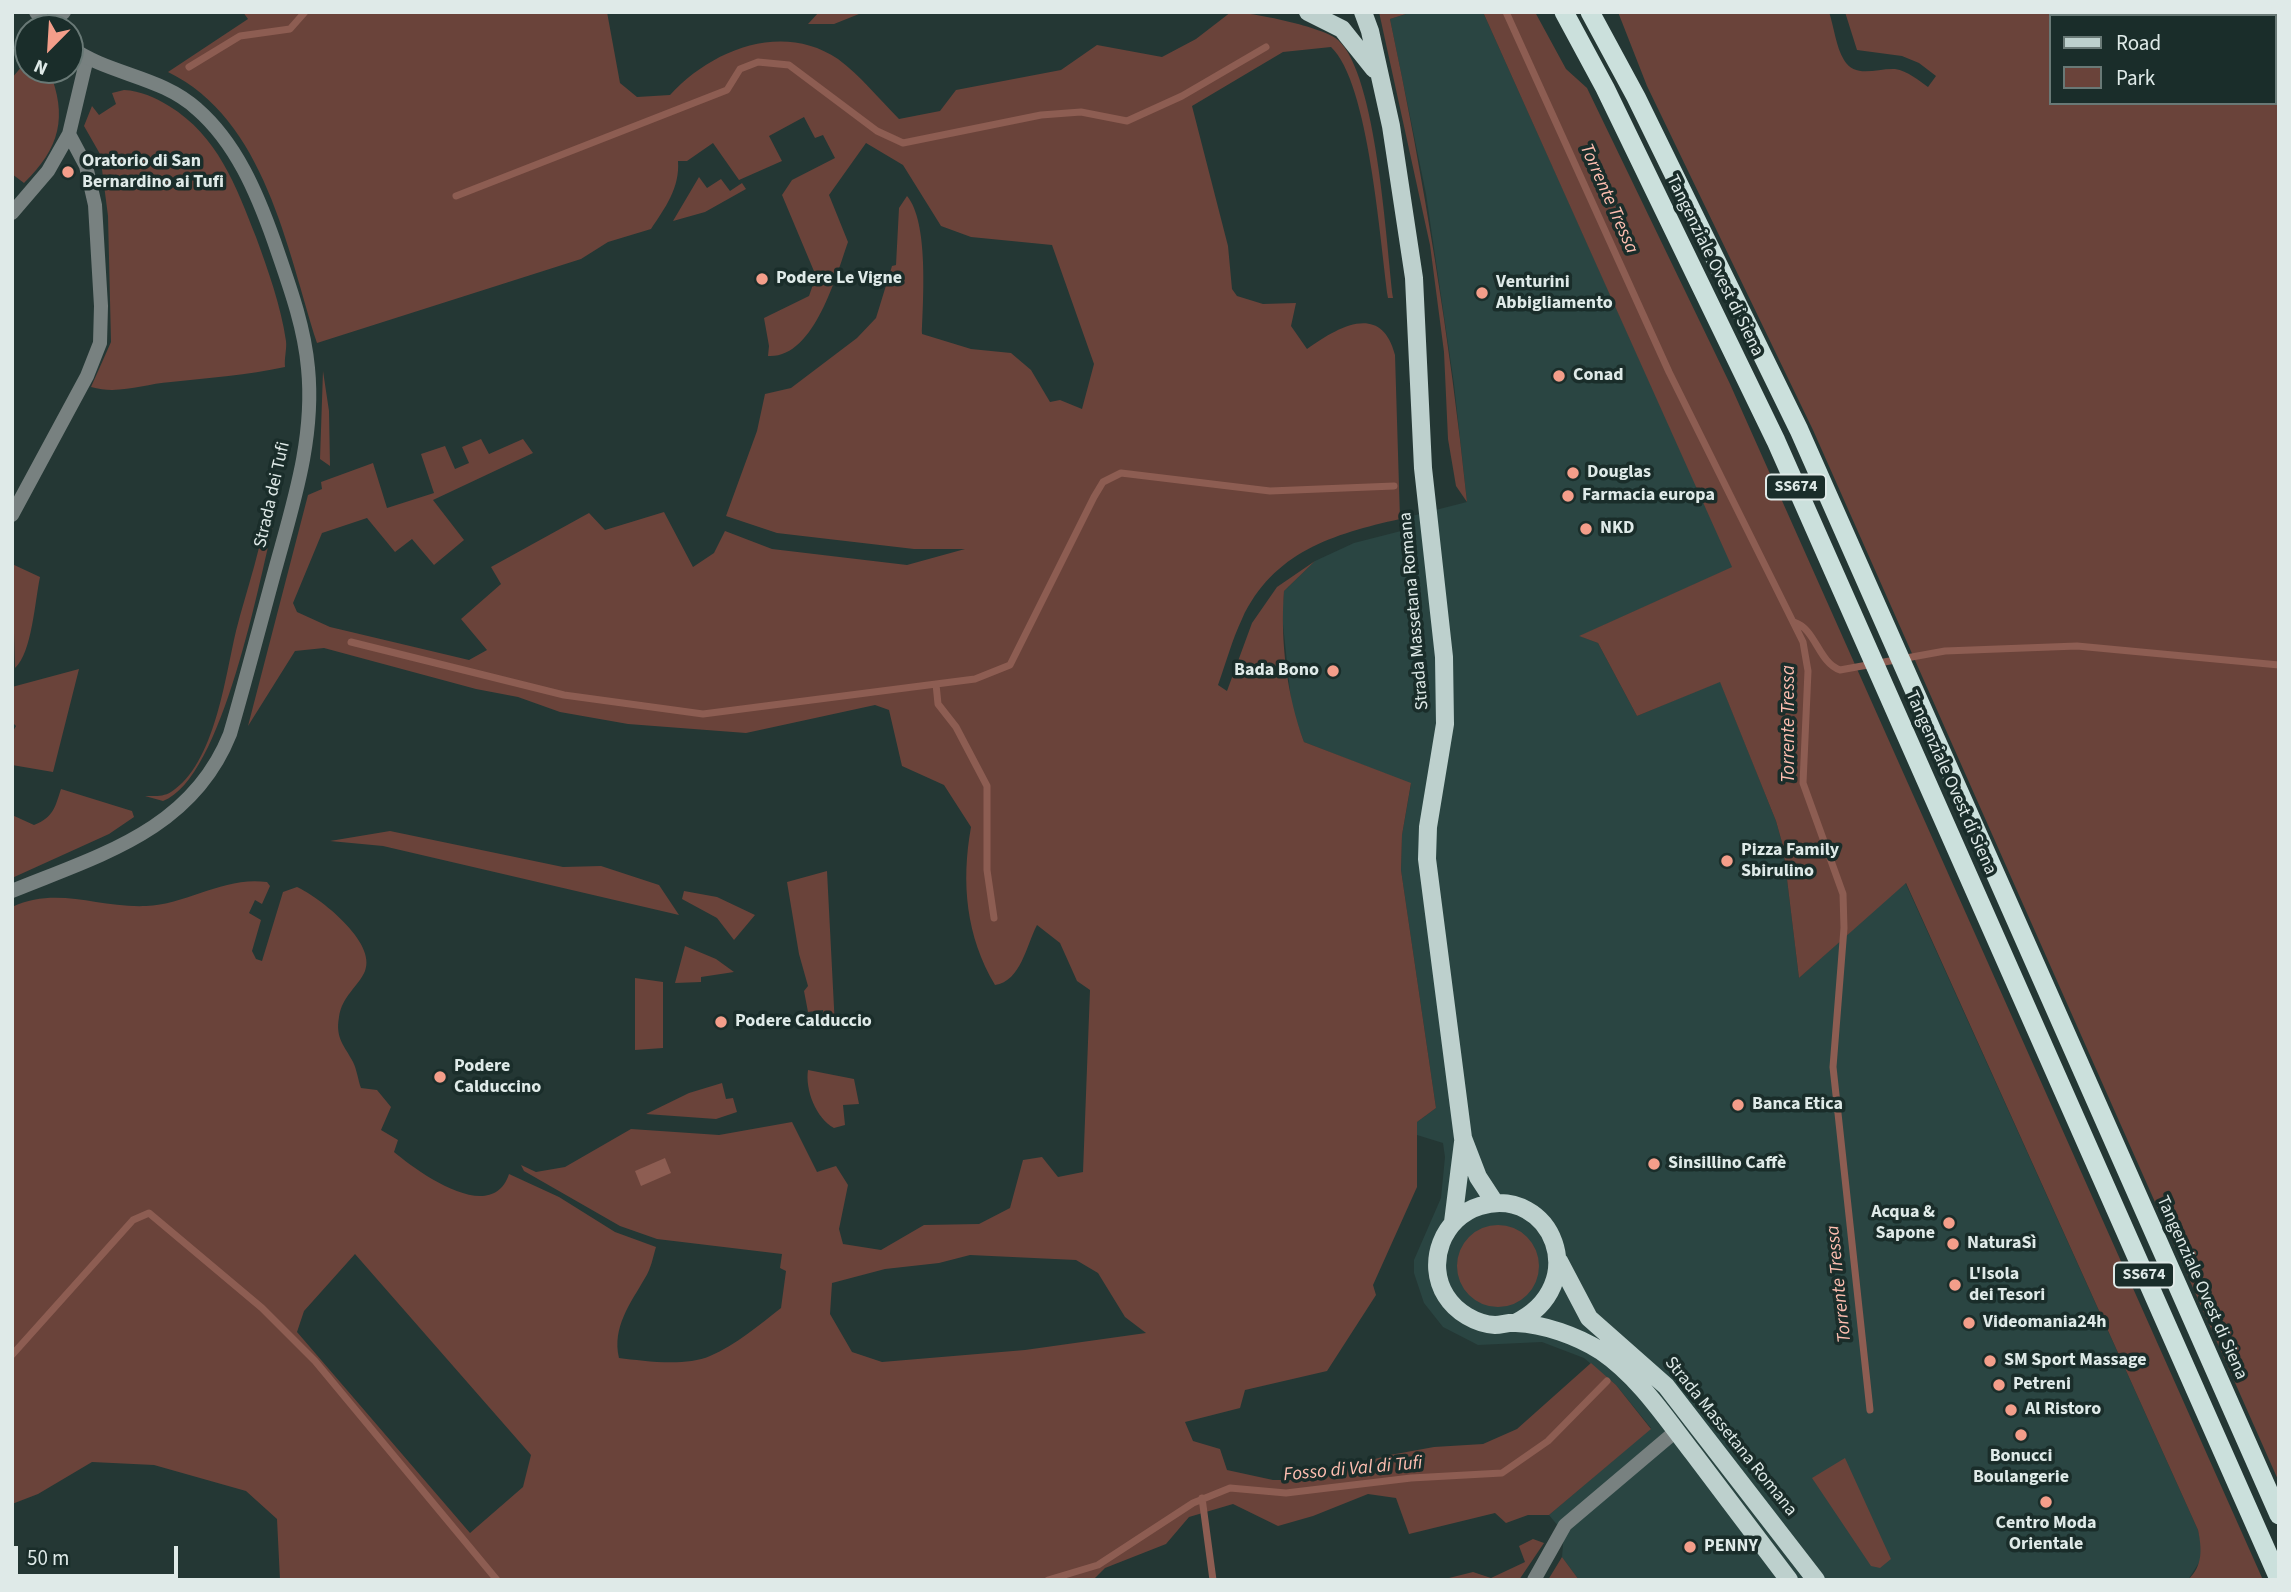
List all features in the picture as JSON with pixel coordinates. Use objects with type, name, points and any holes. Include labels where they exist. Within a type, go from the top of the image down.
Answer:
[{"type":"highway","points":[[1556,12],[1605,88]]},
{"type":"highway","name":"Tangenziale Ovest di Siena","points":[[1564,12],[1605,88],[1776,441],[2279,1578]]},
{"type":"highway","name":"Tangenziale Ovest di Siena","points":[[1590,12],[1636,97],[1799,430],[2279,1515]]},
{"type":"highway","points":[[1605,12],[1636,97]]},
{"type":"main road","name":"Strada Massetana Romana","points":[[1308,12],[1334,23],[1349,35],[1381,80]]},
{"type":"main road","name":"Strada Massetana Romana","points":[[1363,12],[1381,80],[1397,158],[1414,278],[1423,468],[1444,657],[1445,723],[1427,827],[1427,859],[1463,1138],[1478,1177],[1495,1203],[1520,1208],[1534,1215],[1553,1240],[1559,1260],[1589,1318],[1666,1386],[1816,1580]]},
{"type":"main road","name":"Strada Massetana Romana","points":[[1463,1138],[1453,1222],[1442,1238],[1437,1258],[1438,1277],[1446,1296],[1458,1311],[1476,1321],[1495,1325],[1515,1322],[1567,1335],[1604,1353],[1631,1377],[1676,1431],[1789,1580]]},
{"type":"main road","points":[[1453,1222],[1465,1212],[1495,1203]]},
{"type":"main road","points":[[1515,1322],[1533,1314],[1548,1299],[1556,1281],[1559,1260]]},
{"type":"street","name":"Strada dei Tufi","points":[[12,891],[121,845],[154,827],[185,803],[213,769],[230,734],[299,484],[309,414],[308,369],[300,324],[270,232],[239,161],[211,123],[173,91],[84,56]]},
{"type":"street","points":[[12,213],[48,171],[69,134],[87,58]]},
{"type":"street","points":[[12,515],[87,376],[100,343],[102,306],[95,205],[86,166],[69,134]]},
{"type":"street","points":[[1534,1580],[1565,1525],[1676,1431]]},
{"type":"shaded area","points":[[1412,12],[1483,12],[1733,567],[1580,636],[1598,643],[1637,716],[1720,681],[1776,821],[1783,846],[1799,978],[1905,882],[2198,1530],[2202,1547],[2200,1561],[2188,1580],[1579,1580],[1562,1557],[1564,1533],[1549,1515],[1651,1428],[1616,1385],[1584,1358],[1542,1342],[1478,1345],[1443,1327],[1424,1303],[1414,1273],[1414,1260],[1441,1198],[1445,1157],[1443,1143],[1417,1135],[1417,1122],[1436,1108],[1401,870],[1402,835],[1411,784],[1304,742],[1292,710],[1282,615],[1284,591],[1315,561],[1354,543],[1401,531],[1400,519],[1467,502],[1454,384],[1426,194],[1390,19]]},
{"type":"shaded area","points":[[665,1158],[671,1173],[641,1186],[635,1171]]},
{"type":"green space","points":[[243,12],[607,12],[620,83],[637,97],[670,95],[706,65],[748,46],[794,42],[816,48],[838,59],[899,119],[940,111],[956,90],[1061,70],[1097,45],[1162,57],[1196,39],[1231,12],[1303,25],[1338,40],[1351,59],[1371,122],[1383,201],[1393,298],[1388,298],[1364,127],[1344,66],[1331,47],[1283,52],[1192,106],[1228,246],[1232,289],[1237,296],[1263,304],[1296,303],[1291,326],[1307,349],[1331,333],[1357,324],[1380,328],[1388,338],[1395,355],[1400,519],[1329,540],[1307,550],[1270,577],[1242,619],[1218,685],[1227,691],[1252,623],[1277,587],[1315,561],[1284,591],[1284,649],[1293,706],[1304,742],[1411,783],[1402,835],[1401,870],[1436,1108],[1417,1122],[1417,1187],[1373,1285],[1376,1295],[1327,1371],[1245,1390],[1240,1408],[1185,1422],[1193,1441],[1220,1449],[1227,1470],[1273,1480],[1294,1480],[1390,1455],[1434,1447],[1483,1444],[1517,1429],[1591,1363],[1616,1385],[1651,1429],[1549,1515],[1528,1515],[1506,1523],[1495,1513],[1409,1534],[1396,1498],[1368,1494],[1313,1516],[1278,1526],[1233,1504],[1189,1517],[1166,1544],[1105,1568],[1093,1580],[280,1580],[277,1519],[246,1491],[154,1465],[92,1462],[38,1494],[12,1504],[12,907],[29,901],[61,898],[146,906],[177,901],[236,883],[267,882],[270,886],[262,904],[255,900],[249,913],[261,920],[252,951],[256,959],[262,961],[283,892],[297,887],[319,900],[344,922],[363,947],[365,971],[341,1010],[338,1031],[354,1065],[361,1088],[377,1090],[391,1107],[381,1130],[398,1140],[394,1152],[436,1181],[471,1195],[487,1195],[500,1189],[509,1174],[559,1197],[615,1232],[656,1247],[649,1271],[620,1326],[617,1347],[619,1358],[689,1361],[710,1356],[738,1340],[781,1308],[786,1271],[780,1268],[782,1254],[657,1239],[620,1226],[524,1171],[521,1165],[536,1172],[565,1167],[631,1129],[719,1135],[792,1122],[817,1172],[836,1166],[848,1185],[839,1229],[843,1244],[881,1250],[924,1225],[979,1224],[1010,1208],[1023,1160],[1042,1157],[1058,1177],[1083,1172],[1090,990],[1077,981],[1060,943],[1037,925],[1017,970],[1004,982],[995,985],[978,948],[968,909],[966,868],[971,827],[944,785],[902,766],[889,710],[875,705],[746,733],[628,724],[560,712],[518,697],[476,689],[324,648],[295,651],[248,726],[308,495],[322,489],[321,482],[373,463],[387,508],[434,493],[421,454],[445,446],[455,469],[469,463],[462,447],[481,439],[489,454],[523,439],[533,453],[433,500],[464,540],[434,565],[412,539],[395,552],[367,518],[322,533],[293,603],[297,612],[330,627],[469,660],[487,650],[461,619],[501,584],[491,567],[589,513],[605,530],[664,512],[693,567],[714,553],[725,531],[772,549],[907,565],[965,549],[914,549],[777,533],[726,516],[757,431],[765,394],[791,388],[857,338],[876,318],[892,266],[896,265],[899,208],[907,196],[914,208],[922,242],[922,334],[971,349],[1011,353],[1031,370],[1050,402],[1060,400],[1082,409],[1094,364],[1052,245],[971,237],[941,226],[903,165],[866,143],[829,195],[848,242],[830,294],[821,313],[798,344],[784,353],[768,356],[764,318],[809,296],[816,276],[782,195],[792,180],[835,158],[823,135],[815,138],[804,117],[769,136],[782,161],[739,180],[713,143],[687,161],[678,161],[674,189],[651,229],[608,242],[581,259],[317,343],[282,228],[268,190],[250,154],[228,121],[201,93],[168,72],[248,19]],"holes":[[[355,1254],[531,1455],[523,1487],[470,1533],[297,1332],[304,1311]],[[970,1255],[1076,1260],[1098,1273],[1125,1317],[1146,1333],[1025,1350],[882,1362],[852,1352],[830,1314],[832,1283],[885,1269],[939,1263]]]},
{"type":"green space","points":[[819,12],[864,12],[834,24],[808,24]]},
{"type":"green space","points":[[1379,12],[1412,12],[1390,19],[1435,259],[1467,502],[1456,486],[1448,439],[1444,352],[1430,245]]},
{"type":"green space","points":[[1483,12],[1535,12],[1566,69],[1587,88],[1730,384],[2263,1580],[2188,1580],[2199,1563],[2198,1530],[1906,883],[1799,978],[1783,846],[1776,821],[1720,682],[1637,716],[1598,643],[1579,636],[1732,567]]},
{"type":"green space","points":[[1618,12],[1829,12],[1839,49],[1849,66],[1860,71],[1900,70],[1928,87],[1936,76],[1919,63],[1902,56],[1857,50],[1845,12],[2279,12],[2279,1482],[1813,430],[1647,86]]},
{"type":"green space","points":[[14,76],[14,84],[54,84],[58,103],[59,117],[53,144],[46,157],[24,183],[12,174]]},
{"type":"green space","points":[[124,90],[153,97],[186,118],[213,147],[233,181],[274,288],[286,341],[285,367],[121,389],[91,387],[111,342],[108,216],[100,154],[84,126],[92,106],[99,115],[116,104],[112,93]]},
{"type":"green space","points":[[699,177],[707,188],[721,179],[730,191],[742,183],[746,189],[705,212],[673,221]]},
{"type":"green space","points":[[323,371],[329,411],[330,466],[320,459]]},
{"type":"green space","points":[[267,501],[274,507],[275,517],[249,627],[221,717],[204,756],[184,785],[163,801],[145,796],[168,794],[186,779],[208,741],[258,550]]},
{"type":"green space","points":[[12,564],[40,577],[29,639],[21,661],[15,668]]},
{"type":"green space","points":[[79,669],[53,772],[12,765],[12,733],[16,726],[12,722],[12,687]]},
{"type":"green space","points":[[61,789],[132,811],[134,817],[109,834],[12,878],[12,815],[34,825],[41,822],[53,811]]},
{"type":"green space","points":[[390,831],[563,867],[601,866],[659,885],[679,915],[383,846],[330,841]]},
{"type":"green space","points":[[827,871],[835,1027],[825,1027],[823,1010],[808,1012],[804,991],[808,986],[799,954],[787,882]]},
{"type":"green space","points":[[684,891],[717,897],[755,915],[734,940],[717,918],[682,899]]},
{"type":"green space","points":[[685,946],[716,959],[734,972],[701,977],[701,982],[675,983]]},
{"type":"green space","points":[[635,978],[663,982],[663,1048],[635,1050]]},
{"type":"green space","points":[[808,1070],[854,1079],[859,1104],[843,1105],[845,1125],[834,1128],[817,1111],[808,1086]]},
{"type":"green space","points":[[722,1083],[726,1099],[733,1098],[737,1112],[716,1119],[646,1114],[689,1093]]},
{"type":"green space","points":[[1498,1225],[1514,1228],[1527,1237],[1536,1250],[1539,1266],[1536,1282],[1527,1295],[1514,1304],[1498,1307],[1482,1304],[1469,1295],[1460,1282],[1457,1266],[1460,1250],[1469,1237],[1482,1228]]},
{"type":"green space","points":[[1845,1458],[1891,1559],[1880,1568],[1871,1566],[1812,1478]]},
{"type":"green space","points":[[1533,1539],[1544,1543],[1519,1580],[1441,1580],[1473,1572],[1491,1578],[1525,1562],[1519,1546]]},
{"type":"green space","points":[[1562,1557],[1579,1580],[1548,1580]]},
{"type":"waterway","points":[[189,67],[240,36],[290,29],[305,12]]},
{"type":"waterway","name":"Torrente Tressa","points":[[1506,12],[1669,372],[1803,642],[1808,671],[1803,783],[1843,894],[1844,928],[1833,1067],[1870,1410]]},
{"type":"waterway","points":[[456,196],[727,90],[740,69],[758,62],[789,65],[877,131],[903,143],[1041,115],[1081,112],[1127,121],[1182,96],[1266,47]]},
{"type":"waterway","points":[[351,642],[564,695],[703,714],[975,679],[1010,665],[1094,497],[1103,482],[1121,473],[1270,491],[1394,486]]},
{"type":"waterway","points":[[1794,622],[1807,631],[1827,660],[1840,670],[1945,651],[2077,646],[2279,665]]},
{"type":"waterway","points":[[936,684],[938,704],[956,727],[987,786],[987,870],[994,918]]},
{"type":"waterway","points":[[12,1355],[133,1220],[149,1213],[262,1308],[315,1361],[497,1580]]},
{"type":"waterway","name":"Fosso di Val di Tufi","points":[[1048,1580],[1098,1565],[1193,1503],[1230,1488],[1286,1493],[1411,1478],[1502,1473],[1548,1441],[1607,1381]]},
{"type":"waterway","points":[[1202,1498],[1213,1580]]},
{"type":"place","name":"Oratorio di San Bernardino ai Tufi","points":[[68,172]]},
{"type":"place","name":"Podere Le Vigne","points":[[762,279]]},
{"type":"place","name":"Venturini Abbigliamento","points":[[1482,293]]},
{"type":"place","name":"Conad","points":[[1559,376]]},
{"type":"place","name":"Douglas","points":[[1573,473]]},
{"type":"place","name":"Farmacia europa","points":[[1568,496]]},
{"type":"place","name":"NKD","points":[[1586,529]]},
{"type":"place","name":"Bada Bono","points":[[1333,671]]},
{"type":"place","name":"Pizza Family Sbirulino","points":[[1727,861]]},
{"type":"place","name":"Podere Calduccio","points":[[721,1022]]},
{"type":"place","name":"Podere Calduccino","points":[[440,1077]]},
{"type":"place","name":"Banca Etica","points":[[1738,1105]]},
{"type":"place","name":"Sinsillino Caffè","points":[[1654,1164]]},
{"type":"place","name":"Acqua & Sapone","points":[[1949,1223]]},
{"type":"place","name":"NaturaSì","points":[[1953,1244]]},
{"type":"place","name":"L'Isola dei Tesori","points":[[1955,1285]]},
{"type":"place","name":"Videomania24h","points":[[1969,1323]]},
{"type":"place","name":"SM Sport Massage","points":[[1990,1361]]},
{"type":"place","name":"Petreni","points":[[1999,1385]]},
{"type":"place","name":"Al Ristoro","points":[[2011,1410]]},
{"type":"place","name":"Bonucci Boulangerie","points":[[2021,1435]]},
{"type":"place","name":"Centro Moda Orientale","points":[[2046,1502]]},
{"type":"place","name":"PENNY","points":[[1690,1547]]}]
